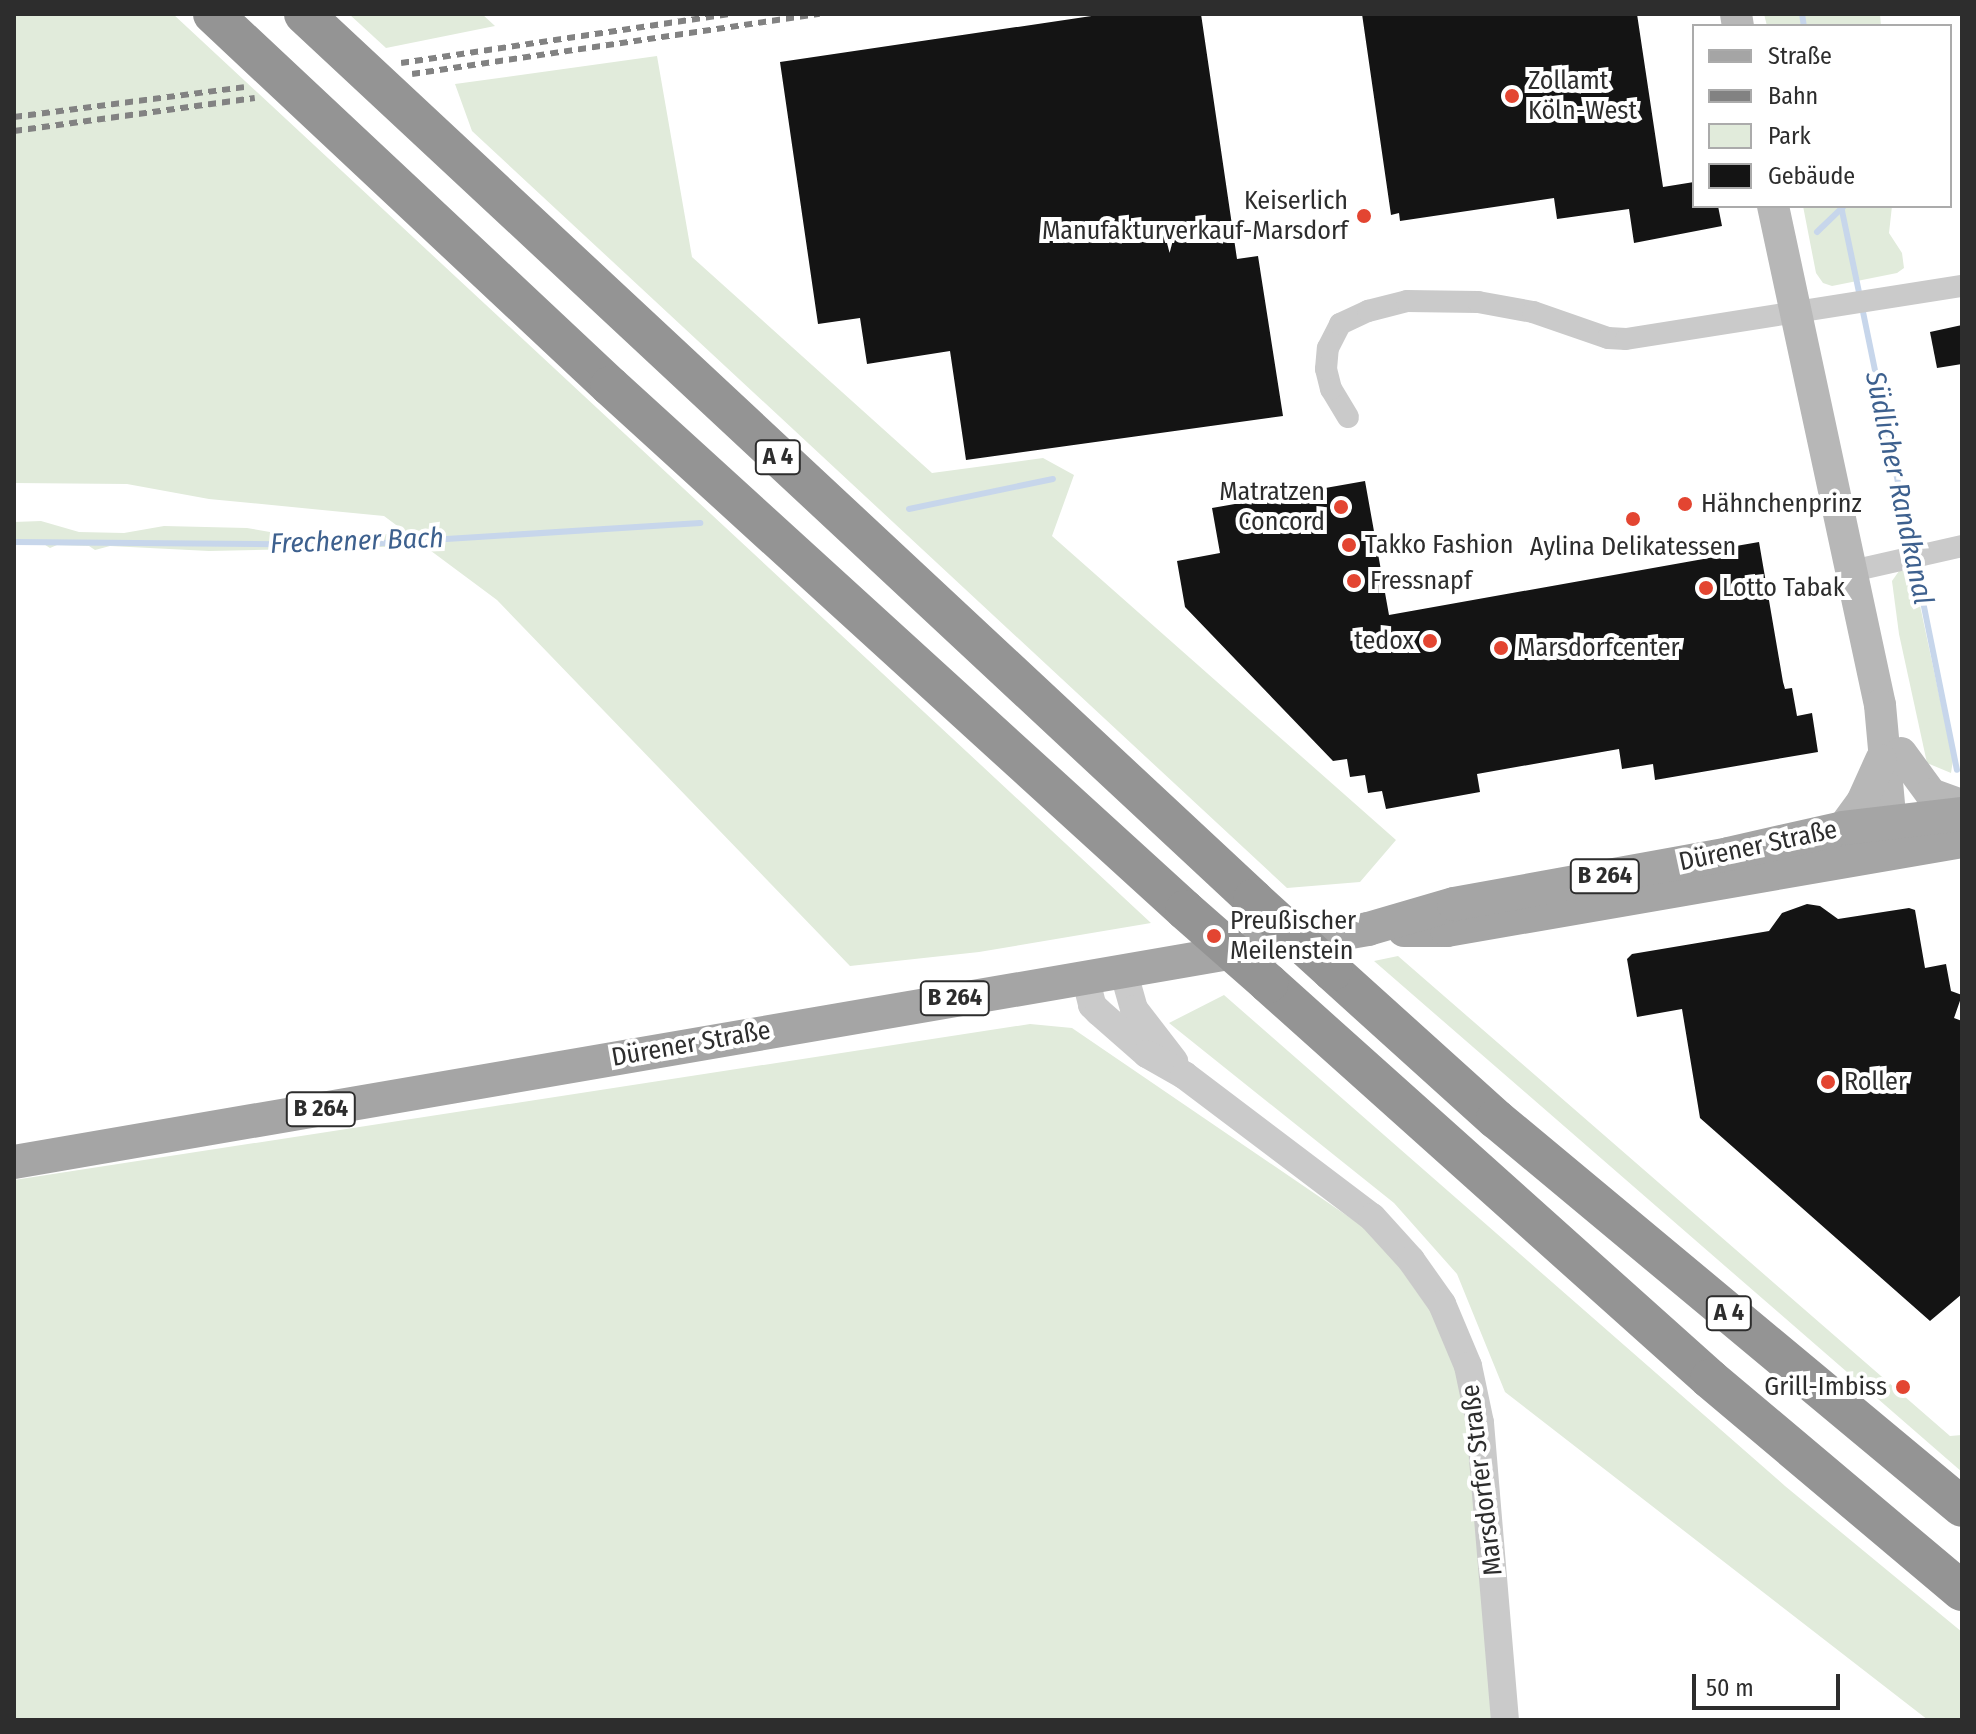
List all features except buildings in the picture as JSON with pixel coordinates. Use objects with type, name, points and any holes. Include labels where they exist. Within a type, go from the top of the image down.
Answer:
[{"type":"highway","name":"A 4","points":[[213,14],[599,376],[1185,910],[1710,1379],[1962,1591]]},
{"type":"highway","name":"A 4","points":[[304,14],[1253,899],[1496,1119],[1962,1507]]},
{"type":"main road","points":[[1773,208],[1892,755],[1904,836]]},
{"type":"main road","points":[[1892,755],[1931,794],[1962,805]]},
{"type":"main road","points":[[1843,828],[1892,755]]},
{"type":"main road","name":"Dürener Straße","points":[[1368,929],[1447,930],[1904,836],[1962,814]]},
{"type":"main road","name":"Dürener Straße","points":[[14,1162],[1368,929],[1454,904],[1728,854],[1843,828],[1962,841]]},
{"type":"street","points":[[1348,417],[1331,389],[1326,369],[1328,348],[1340,324],[1368,311],[1407,301],[1478,302],[1533,312],[1608,338],[1626,339],[1962,286]]},
{"type":"street","points":[[1852,571],[1962,546]]},
{"type":"street","name":"Marsdorfer Straße","points":[[1123,970],[1134,1009],[1184,1075]]},
{"type":"street","name":"Marsdorfer Straße","points":[[1085,976],[1092,1005],[1099,1012],[1147,1054],[1184,1075],[1372,1217],[1411,1260],[1442,1304],[1468,1366],[1480,1423],[1505,1720]]},
{"type":"green space","points":[[14,14],[173,14],[1151,923],[979,952],[850,966],[497,600],[384,516],[209,499],[127,484],[14,483]]},
{"type":"green space","points":[[349,14],[482,14],[495,26],[386,48]]},
{"type":"green space","points":[[1764,14],[1880,14],[1881,24],[1766,24]]},
{"type":"green space","points":[[657,56],[692,257],[932,473],[1043,458],[1074,475],[1052,536],[1396,840],[1360,882],[1287,888],[472,131],[455,84]]},
{"type":"green space","points":[[1803,208],[1892,208],[1889,233],[1902,253],[1904,268],[1897,273],[1832,286],[1823,283],[1816,273]]},
{"type":"green space","points":[[41,521],[79,532],[124,533],[164,526],[247,528],[299,537],[380,533],[412,538],[422,546],[209,551],[110,546],[95,550],[89,546],[57,545],[50,548],[42,543],[14,544],[14,522]]},
{"type":"green space","points":[[1912,568],[1953,760],[1951,773],[1927,763],[1899,634],[1892,581],[1899,571]]},
{"type":"green space","points":[[1398,956],[1950,1436],[1962,1435],[1962,1472],[1374,961]]},
{"type":"green space","points":[[1224,995],[1785,1486],[1962,1632],[1962,1720],[1928,1720],[1505,1392],[1457,1274],[1394,1203],[1169,1023]]},
{"type":"green space","points":[[1030,1024],[1072,1028],[1368,1230],[1431,1312],[1457,1374],[1469,1431],[1494,1720],[14,1720],[14,1180]]},
{"type":"waterway","name":"Südlicher Randkanal","points":[[1802,14],[1804,24]]},
{"type":"waterway","name":"Südlicher Randkanal","points":[[1841,208],[1860,297]]},
{"type":"waterway","name":"Frechener Bach","points":[[1817,232],[1842,208]]},
{"type":"waterway","name":"Südlicher Randkanal","points":[[1862,307],[1912,551]]},
{"type":"waterway","name":"Frechener Bach","points":[[909,509],[1053,479]]},
{"type":"waterway","name":"Frechener Bach","points":[[14,542],[351,545],[700,523]]},
{"type":"waterway","name":"Südlicher Randkanal","points":[[1915,562],[1957,770]]},
{"type":"railway","points":[[401,63],[729,14]]},
{"type":"railway","points":[[412,74],[820,14]]},
{"type":"railway","points":[[14,117],[244,87]]},
{"type":"railway","points":[[14,131],[255,98]]},
{"type":"place","name":"Zollamt Köln-West","points":[[1512,96]]},
{"type":"place","name":"Keiserlich Manufakturverkauf-Marsdorf","points":[[1364,216]]},
{"type":"place","name":"Hähnchenprinz","points":[[1685,504]]},
{"type":"place","name":"Matratzen Concord","points":[[1341,507]]},
{"type":"place","name":"Aylina Delikatessen","points":[[1633,519]]},
{"type":"place","name":"Takko Fashion","points":[[1349,545]]},
{"type":"place","name":"Fressnapf","points":[[1354,581]]},
{"type":"place","name":"Lotto Tabak","points":[[1706,588]]},
{"type":"place","name":"tedox","points":[[1430,641]]},
{"type":"place","name":"Marsdorfcenter","points":[[1501,648]]},
{"type":"place","name":"Preußischer Meilenstein","points":[[1214,936]]},
{"type":"place","name":"Roller","points":[[1828,1082]]},
{"type":"place","name":"Grill-Imbiss","points":[[1903,1387]]}]
